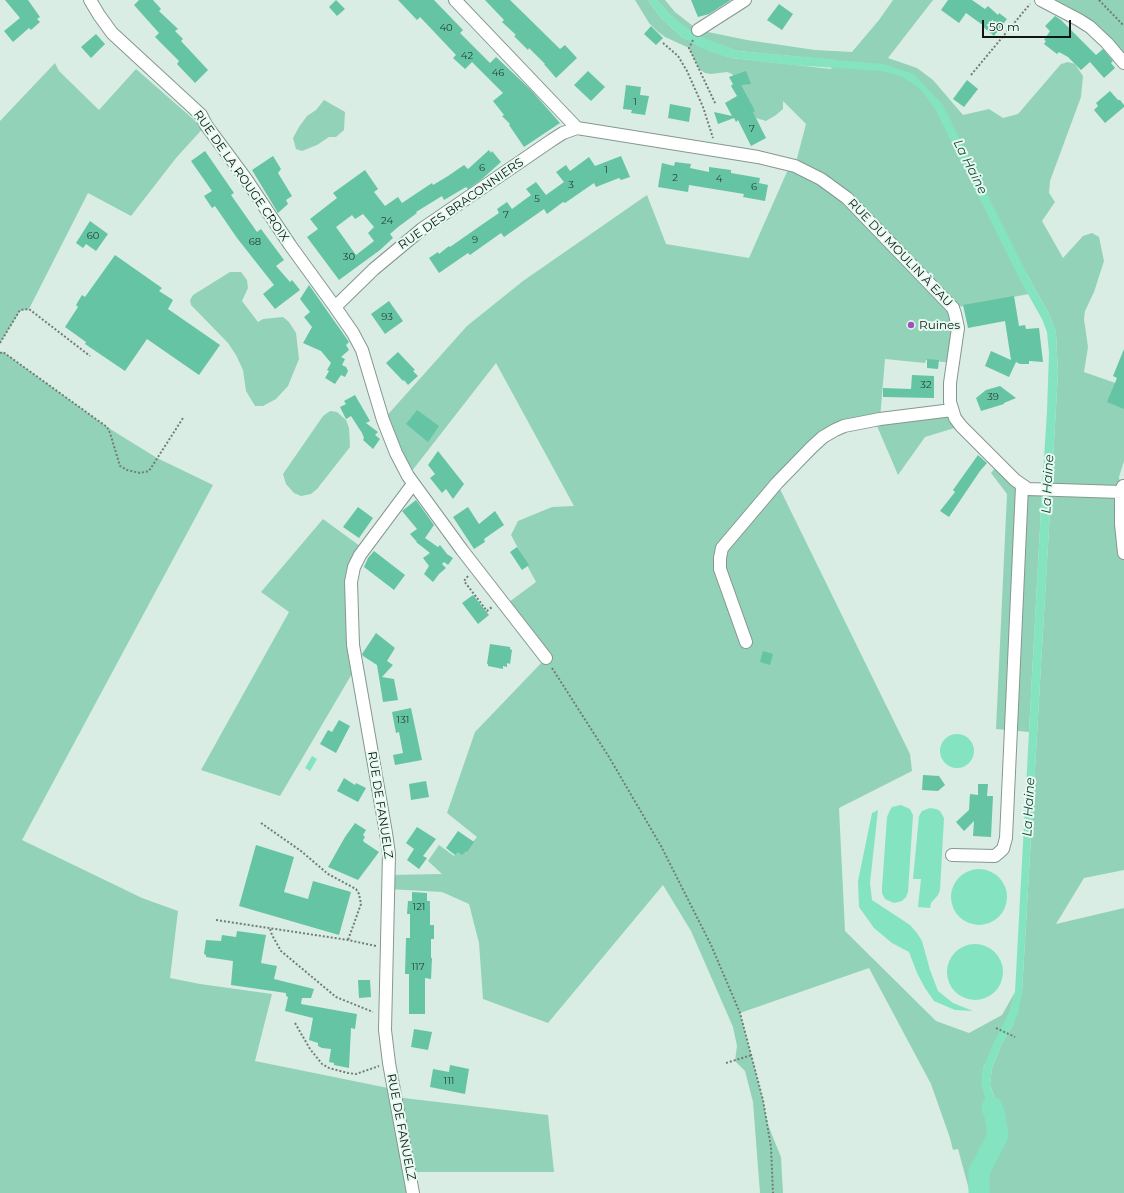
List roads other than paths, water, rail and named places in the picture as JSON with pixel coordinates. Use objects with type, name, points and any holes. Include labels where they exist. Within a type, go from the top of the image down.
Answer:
[{"type":"street","name":"RUE DE LA ROUGE CROIX","points":[[90,0],[112,33],[201,115],[206,125],[246,179],[290,245],[335,307],[353,333],[362,350],[383,420],[396,453],[413,484],[546,658]]},
{"type":"street","points":[[455,0],[577,128]]},
{"type":"street","points":[[698,30],[745,0]]},
{"type":"street","points":[[1041,0],[1090,27],[1107,43],[1124,63]]},
{"type":"street","name":"RUE DES BRACONNIERS","points":[[335,307],[374,269],[422,229],[558,137],[577,128]]},
{"type":"street","name":"RUE DU MOULIN À EAU","points":[[577,128],[716,149],[758,157],[795,166],[821,179],[847,198],[947,301],[956,314],[958,328],[950,384],[950,402],[952,410],[961,426],[1022,486],[1028,489],[1122,489]]},
{"type":"street","points":[[746,642],[720,569],[720,558],[722,548],[777,483],[823,437],[844,426],[880,419],[952,410]]},
{"type":"street","name":"RUE DE FANUELZ","points":[[413,484],[360,555],[354,567],[350,582],[353,645],[389,854],[385,1030],[389,1063],[413,1193]]},
{"type":"street","points":[[952,855],[995,856],[1003,849],[1006,838],[1022,486]]},
{"type":"street","points":[[1122,489],[1121,524],[1124,553]]},
{"type":"water","points":[[648,0],[657,0],[670,15],[696,35],[738,51],[883,64],[914,74],[943,105],[1027,274],[1050,316],[1056,333],[1058,373],[1022,992],[1018,1014],[1002,1043],[992,1068],[990,1084],[1003,1127],[1001,1136],[994,1134],[981,1083],[983,1068],[1011,1009],[1015,992],[1047,411],[1049,353],[1047,332],[1042,319],[1020,280],[935,109],[921,90],[900,76],[881,71],[792,65],[732,58],[721,55],[701,48],[682,37],[661,18]]},
{"type":"water","points":[[960,734],[969,739],[973,744],[973,758],[969,763],[964,767],[954,768],[950,767],[941,758],[940,748],[941,744],[950,735]]},
{"type":"water","points":[[312,756],[317,759],[310,771],[305,768]]},
{"type":"water","points":[[901,805],[910,809],[913,815],[908,892],[902,901],[894,903],[885,899],[882,893],[887,817],[892,807]]},
{"type":"water","points":[[930,808],[940,811],[944,818],[940,890],[938,895],[931,903],[930,908],[918,907],[921,879],[913,879],[919,816],[922,811]]},
{"type":"water","points":[[878,810],[870,883],[872,900],[910,925],[917,933],[922,941],[930,970],[938,991],[953,1003],[973,1011],[955,1010],[934,1001],[917,973],[909,952],[892,943],[874,928],[859,907],[858,881],[872,813]]},
{"type":"water","points":[[979,869],[990,871],[999,877],[1005,886],[1007,897],[1005,908],[999,917],[990,923],[979,925],[968,923],[959,917],[953,908],[951,897],[953,886],[959,877],[968,871]]},
{"type":"water","points":[[970,944],[980,944],[995,952],[1001,961],[1003,972],[1001,983],[995,992],[980,1000],[970,1000],[959,995],[952,988],[947,977],[947,967],[952,956],[959,949]]},
{"type":"waterway","name":"La Haine","points":[[979,1193],[979,1172],[998,1135],[992,1107]]},
{"type":"place","name":"Ruines","points":[[911,325]]}]
